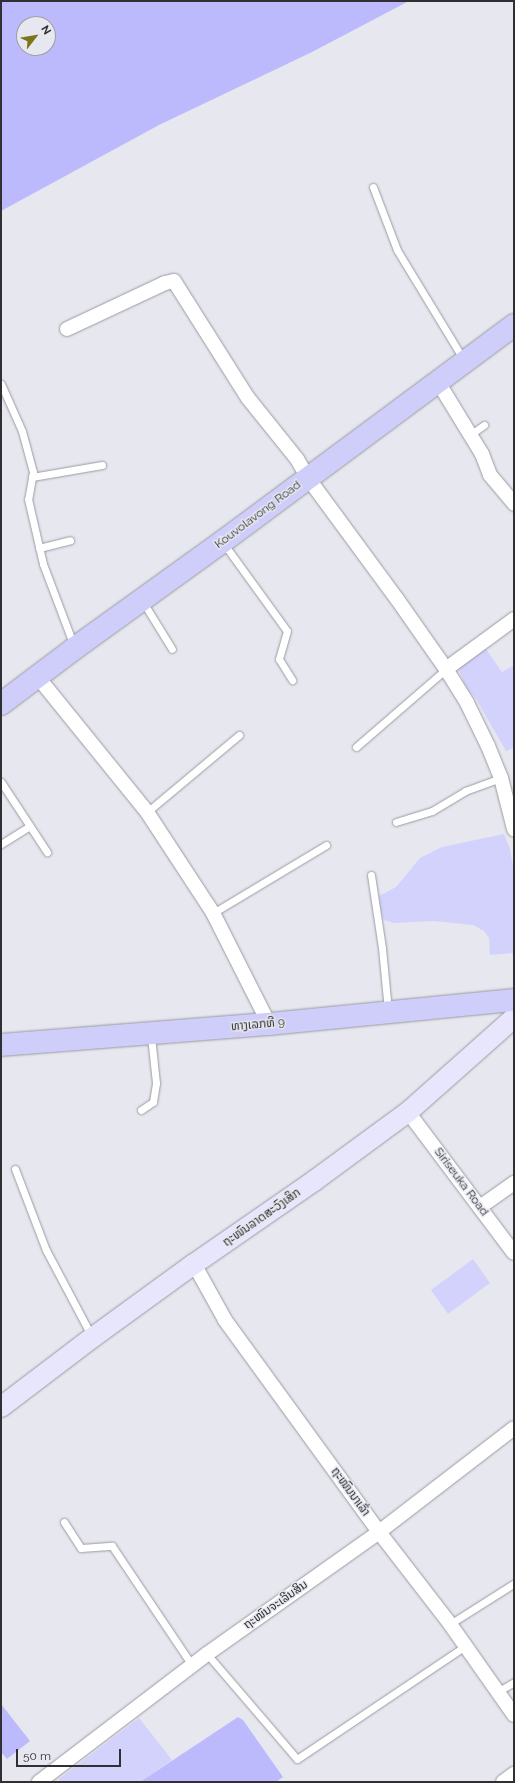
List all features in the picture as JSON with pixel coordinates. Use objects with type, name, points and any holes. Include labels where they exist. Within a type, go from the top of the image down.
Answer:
[{"type":"main road","name":"Kouvolavong Road","points":[[1,704],[514,325]]},
{"type":"main road","name":"ທາງເລກທີ 9","points":[[1,1045],[268,1024],[514,1000]]},
{"type":"street","points":[[67,329],[165,283],[174,281],[248,398],[296,459],[308,478],[397,599],[446,669],[467,703],[501,778],[514,829]]},
{"type":"street","points":[[438,382],[471,434],[482,454],[490,475],[514,504]]},
{"type":"street","points":[[446,669],[514,619]]},
{"type":"street","points":[[37,676],[147,812],[213,913],[268,1024]]},
{"type":"street","name":"ຖະໜົນລາດສະວົງເສິກ","points":[[1,1407],[92,1338],[194,1264],[314,1181],[408,1112],[514,1018]]},
{"type":"street","name":"Siriseuka Road","points":[[408,1112],[514,1253]]},
{"type":"street","points":[[480,1208],[514,1182]]},
{"type":"street","name":"ຖະໜົນນາເລົ່າ","points":[[194,1264],[225,1320],[379,1532],[450,1624],[514,1715]]},
{"type":"street","name":"ຖະໜົນຈະເລີນສິນ","points":[[39,1782],[192,1665],[379,1532],[514,1428]]},
{"type":"street","points":[[503,1782],[514,1774]]},
{"type":"lane","points":[[373,187],[397,250],[465,362]]},
{"type":"lane","points":[[1,384],[22,431],[32,472],[28,499],[43,564],[75,648]]},
{"type":"lane","points":[[471,434],[484,425]]},
{"type":"lane","points":[[32,477],[102,465]]},
{"type":"lane","points":[[39,548],[70,540]]},
{"type":"lane","points":[[222,542],[287,631],[279,660],[292,680]]},
{"type":"lane","points":[[142,600],[172,649]]},
{"type":"lane","points":[[356,747],[446,669]]},
{"type":"lane","points":[[147,812],[239,735]]},
{"type":"lane","points":[[396,822],[432,811],[465,791],[501,778]]},
{"type":"lane","points":[[1,782],[47,852]]},
{"type":"lane","points":[[1,844],[30,826]]},
{"type":"lane","points":[[213,913],[326,845]]},
{"type":"lane","points":[[371,875],[382,948],[388,1012]]},
{"type":"lane","points":[[141,1110],[153,1102],[156,1083],[151,1034]]},
{"type":"lane","points":[[15,1169],[46,1250],[92,1338]]},
{"type":"lane","points":[[64,1522],[81,1548],[112,1546],[192,1665]]},
{"type":"lane","points":[[450,1624],[514,1584]]},
{"type":"lane","points":[[207,1654],[297,1759],[465,1646]]},
{"type":"lane","points":[[497,1692],[514,1682]]},
{"type":"shaded area","points":[[1,1],[409,1],[312,52],[159,125],[1,211]]},
{"type":"shaded area","points":[[484,646],[502,672],[514,665],[514,748],[506,751],[476,699],[465,685],[459,670],[460,664]]},
{"type":"shaded area","points":[[504,834],[510,849],[514,872],[514,953],[490,955],[489,938],[484,931],[473,925],[434,921],[394,923],[384,920],[380,908],[379,896],[396,887],[420,858],[442,847]]},
{"type":"shaded area","points":[[473,1259],[490,1283],[448,1314],[431,1290]]},
{"type":"shaded area","points":[[1,1704],[30,1741],[7,1759],[1,1752]]},
{"type":"shaded area","points":[[238,1717],[243,1720],[283,1777],[276,1782],[140,1782]]},
{"type":"shaded area","points":[[139,1718],[172,1760],[140,1782],[61,1782],[59,1779]]}]
